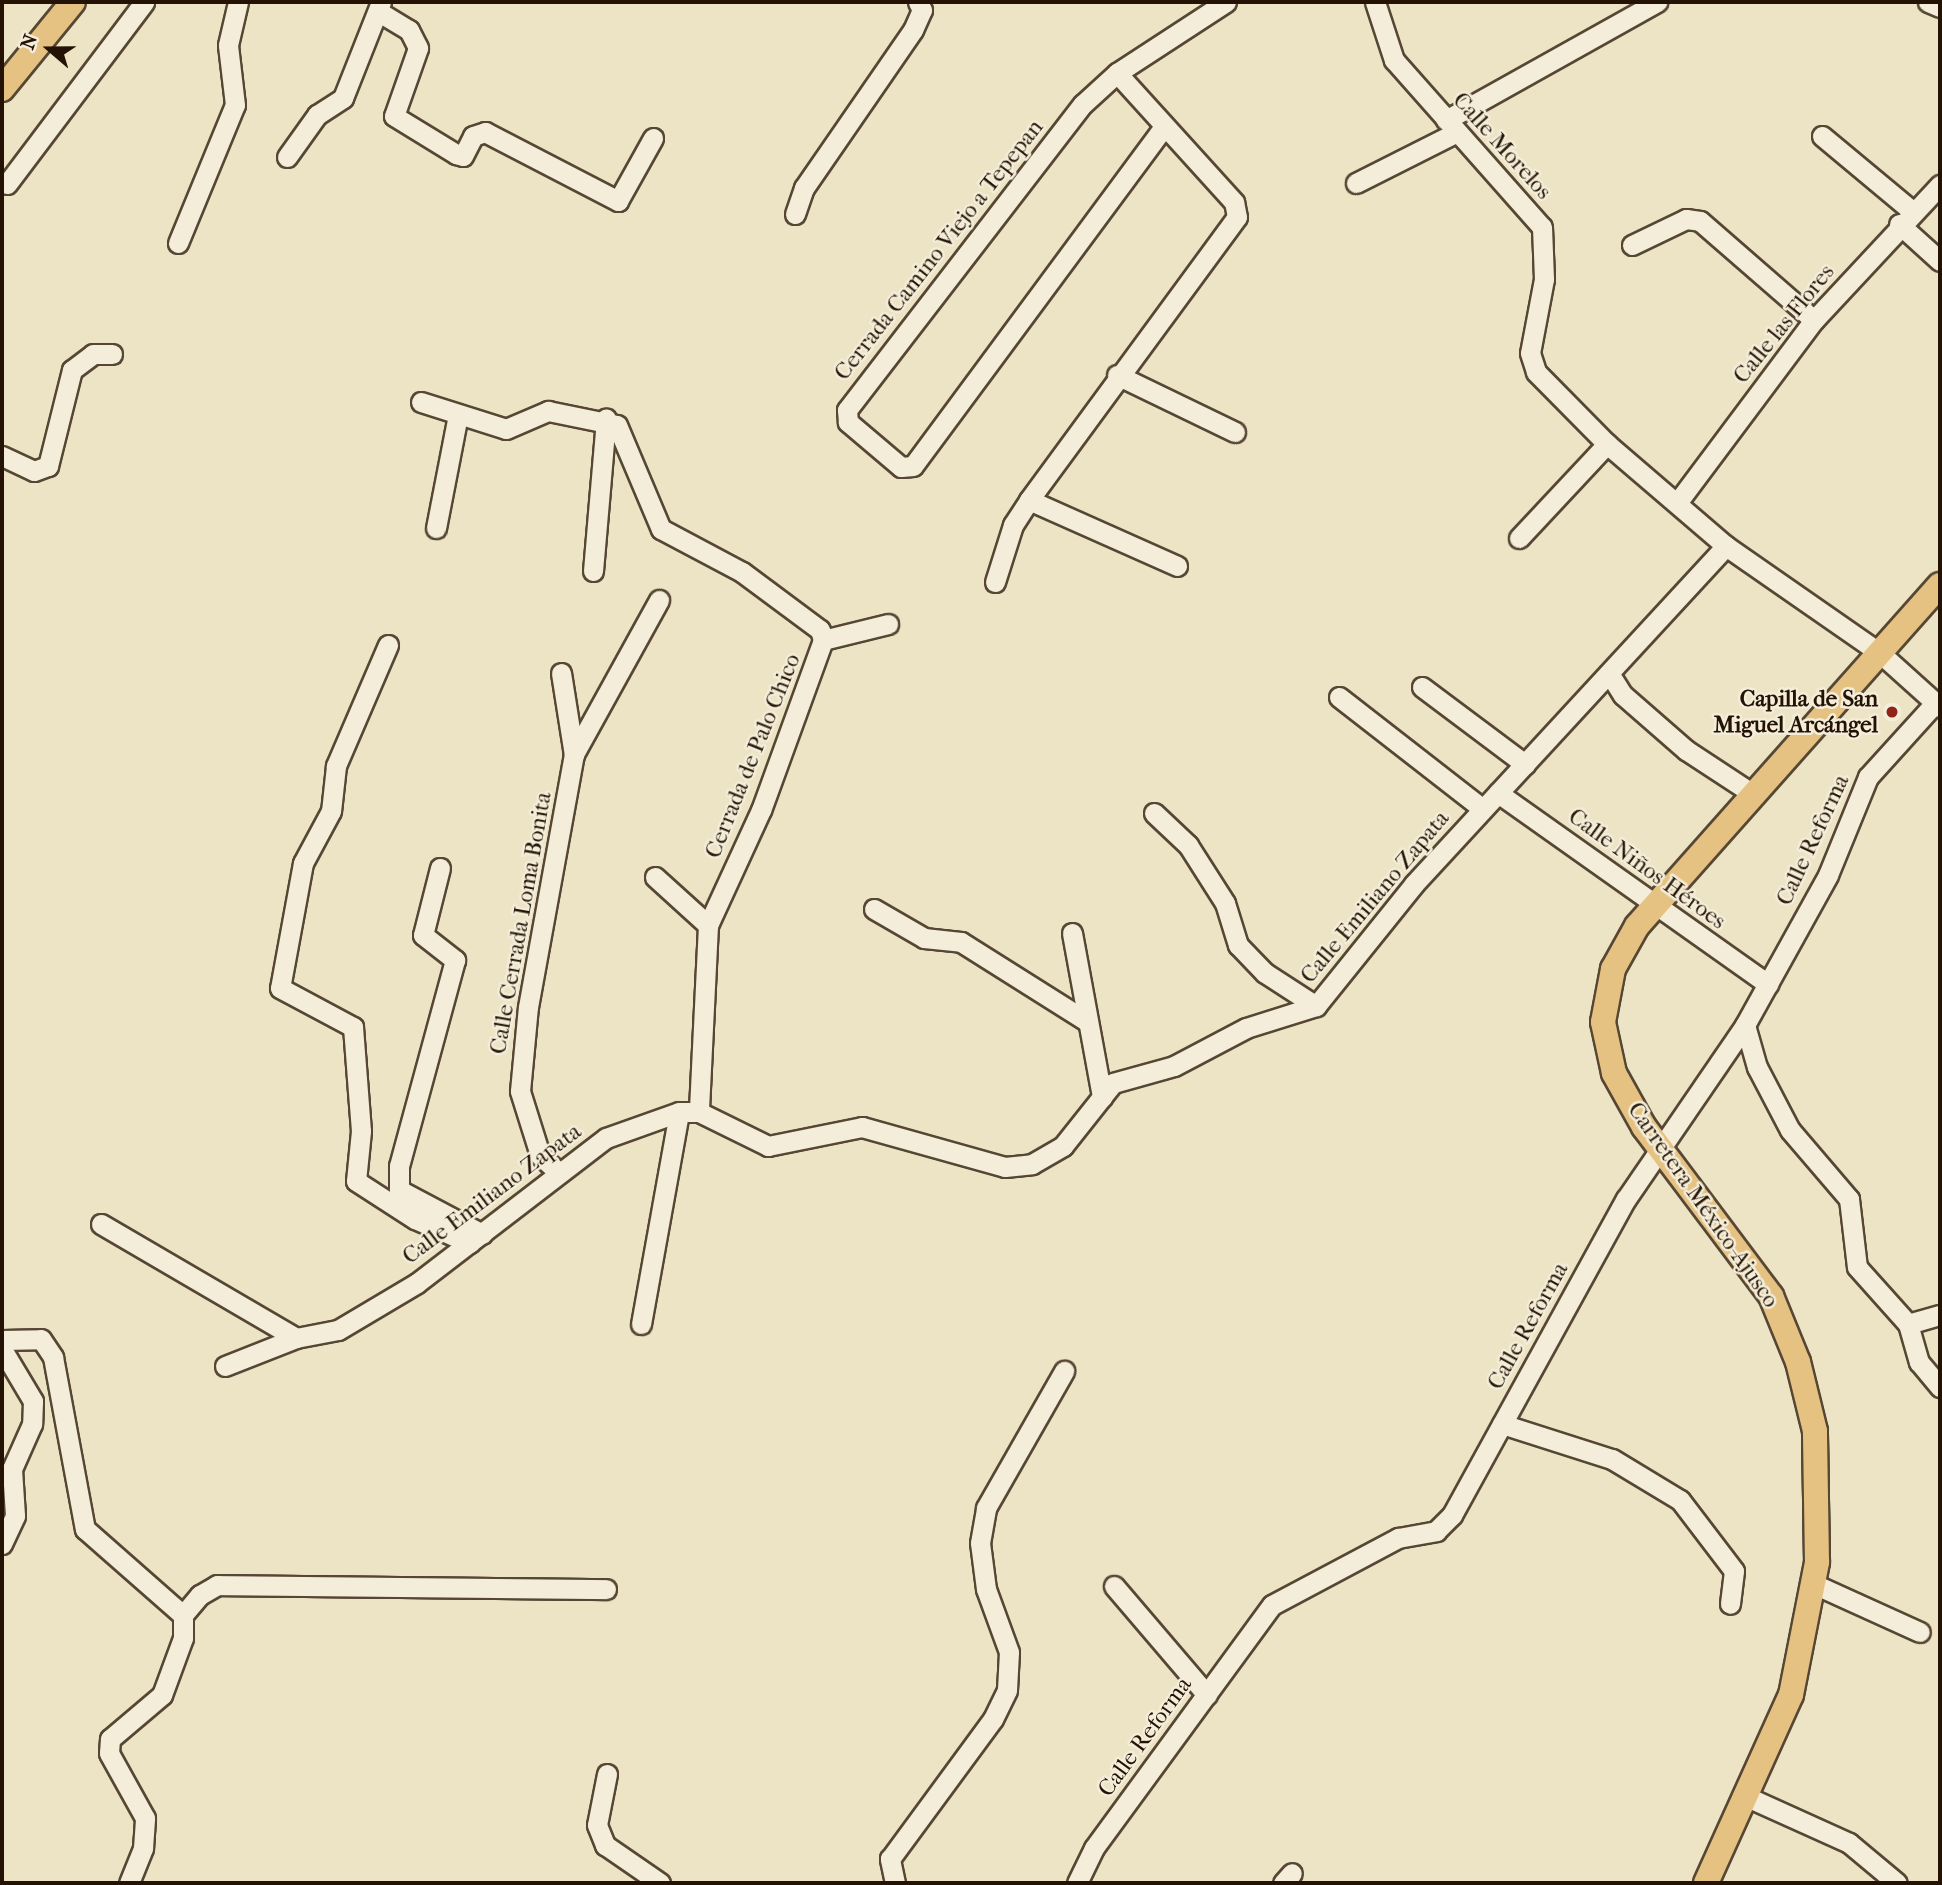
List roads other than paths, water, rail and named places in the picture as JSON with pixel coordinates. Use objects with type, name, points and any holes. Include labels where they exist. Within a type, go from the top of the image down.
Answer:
[{"type":"main road","points":[[2,89],[73,2]]},
{"type":"main road","name":"Carretera México-Ajusco","points":[[1706,1883],[1791,1695],[1814,1584],[1815,1431],[1798,1362],[1771,1296],[1664,1151],[1614,1073],[1603,1023],[1613,969],[1654,908],[1752,794],[1940,585]]},
{"type":"street","points":[[8,184],[144,2]]},
{"type":"street","points":[[178,243],[235,105],[228,45],[238,2]]},
{"type":"street","points":[[795,214],[804,188],[914,30],[922,10],[918,2]]},
{"type":"street","name":"Cerrada Camino Viejo a Tepepan","points":[[1163,128],[913,466],[901,467],[848,422],[847,410],[1083,104],[1117,73],[1226,2]]},
{"type":"street","name":"Calle Morelos","points":[[1375,2],[1394,60],[1450,127],[1542,227],[1544,279],[1530,353],[1536,372],[1607,444],[1726,546],[1880,653],[1937,705]]},
{"type":"street","points":[[1356,183],[1657,2]]},
{"type":"street","points":[[1928,2],[1940,7]]},
{"type":"street","points":[[288,157],[317,115],[343,98],[380,7],[409,30],[418,48],[394,116],[456,154],[463,156],[473,136],[485,132],[618,201],[653,138]]},
{"type":"street","points":[[995,582],[1013,525],[1029,499],[1117,374],[1237,217],[1234,202],[1163,128],[1117,73]]},
{"type":"street","points":[[1822,136],[1906,218],[1940,261]]},
{"type":"street","name":"Calle las Flores","points":[[1677,503],[1814,320],[1906,218],[1940,185]]},
{"type":"street","points":[[1632,246],[1686,219],[1700,220],[1814,320]]},
{"type":"street","points":[[2,456],[34,471],[48,466],[72,370],[93,354],[112,354]]},
{"type":"street","points":[[1117,374],[1235,432]]},
{"type":"street","points":[[421,402],[506,429],[548,411],[606,419],[593,571]]},
{"type":"street","points":[[436,528],[458,415]]},
{"type":"street","name":"Cerrada de Palo Chico","points":[[606,419],[624,434],[651,518],[661,529],[742,572],[820,630],[824,640],[761,810],[708,925],[689,1112],[641,1324]]},
{"type":"street","points":[[1519,538],[1607,444]]},
{"type":"street","points":[[1029,499],[1177,566]]},
{"type":"street","name":"Calle Emiliano Zapata","points":[[225,1366],[296,1338],[338,1330],[476,1238],[558,1172],[606,1138],[689,1112],[768,1146],[862,1127],[1005,1167],[1032,1164],[1063,1146],[1102,1097],[1125,1078],[1174,1066],[1246,1028],[1316,1006],[1483,809],[1726,546]]},
{"type":"street","points":[[574,755],[659,600]]},
{"type":"street","points":[[824,640],[888,624]]},
{"type":"street","points":[[388,645],[336,766],[331,811],[303,863],[280,988],[353,1027],[361,1131],[356,1181],[415,1219],[476,1238]]},
{"type":"street","name":"Calle Cerrada Loma Bonita","points":[[558,1172],[540,1155],[520,1091],[528,1007],[574,755],[561,673]]},
{"type":"street","points":[[1609,673],[1623,695],[1686,750],[1752,794]]},
{"type":"street","points":[[1422,687],[1525,764]]},
{"type":"street","points":[[1339,697],[1483,809]]},
{"type":"street","name":"Calle Reforma","points":[[1077,1883],[1094,1848],[1272,1605],[1398,1538],[1436,1531],[1452,1515],[1626,1199],[1664,1151],[1745,1025],[1828,875],[1868,777],[1937,705]]},
{"type":"street","name":"Calle Niños Héroes","points":[[1498,793],[1613,870],[1654,908],[1768,984]]},
{"type":"street","points":[[1154,813],[1188,845],[1225,903],[1238,945],[1265,973],[1316,1006]]},
{"type":"street","points":[[440,868],[423,935],[455,960],[399,1166],[399,1190],[476,1238]]},
{"type":"street","points":[[655,877],[708,925]]},
{"type":"street","points":[[874,909],[924,938],[961,942],[1088,1022]]},
{"type":"street","points":[[1072,933],[1087,990],[1088,1022],[1102,1097]]},
{"type":"street","points":[[1745,1025],[1757,1067],[1790,1130],[1849,1199],[1857,1267],[1908,1324],[1919,1362],[1940,1387]]},
{"type":"street","points":[[101,1224],[296,1338]]},
{"type":"street","points":[[1908,1324],[1940,1315]]},
{"type":"street","points":[[2,1340],[41,1339],[53,1357],[69,1418],[85,1529],[183,1615]]},
{"type":"street","points":[[2,1349],[33,1401],[32,1424],[12,1469],[15,1516],[2,1544]]},
{"type":"street","points":[[895,1883],[890,1859],[993,1719],[1007,1690],[1009,1652],[986,1589],[980,1543],[986,1508],[1064,1371]]},
{"type":"street","points":[[1502,1424],[1612,1459],[1680,1500],[1734,1571],[1730,1604]]},
{"type":"street","points":[[1814,1584],[1920,1632]]},
{"type":"street","points":[[129,1883],[143,1848],[145,1818],[109,1753],[110,1739],[162,1695],[183,1638],[183,1615],[217,1585],[606,1589]]},
{"type":"street","points":[[1114,1586],[1206,1695]]},
{"type":"street","points":[[607,1774],[597,1825],[604,1845],[660,1883]]},
{"type":"street","points":[[1745,1796],[1849,1843],[1897,1883]]},
{"type":"place","name":"Capilla de San Miguel Arcángel","points":[[1892,712]]}]
